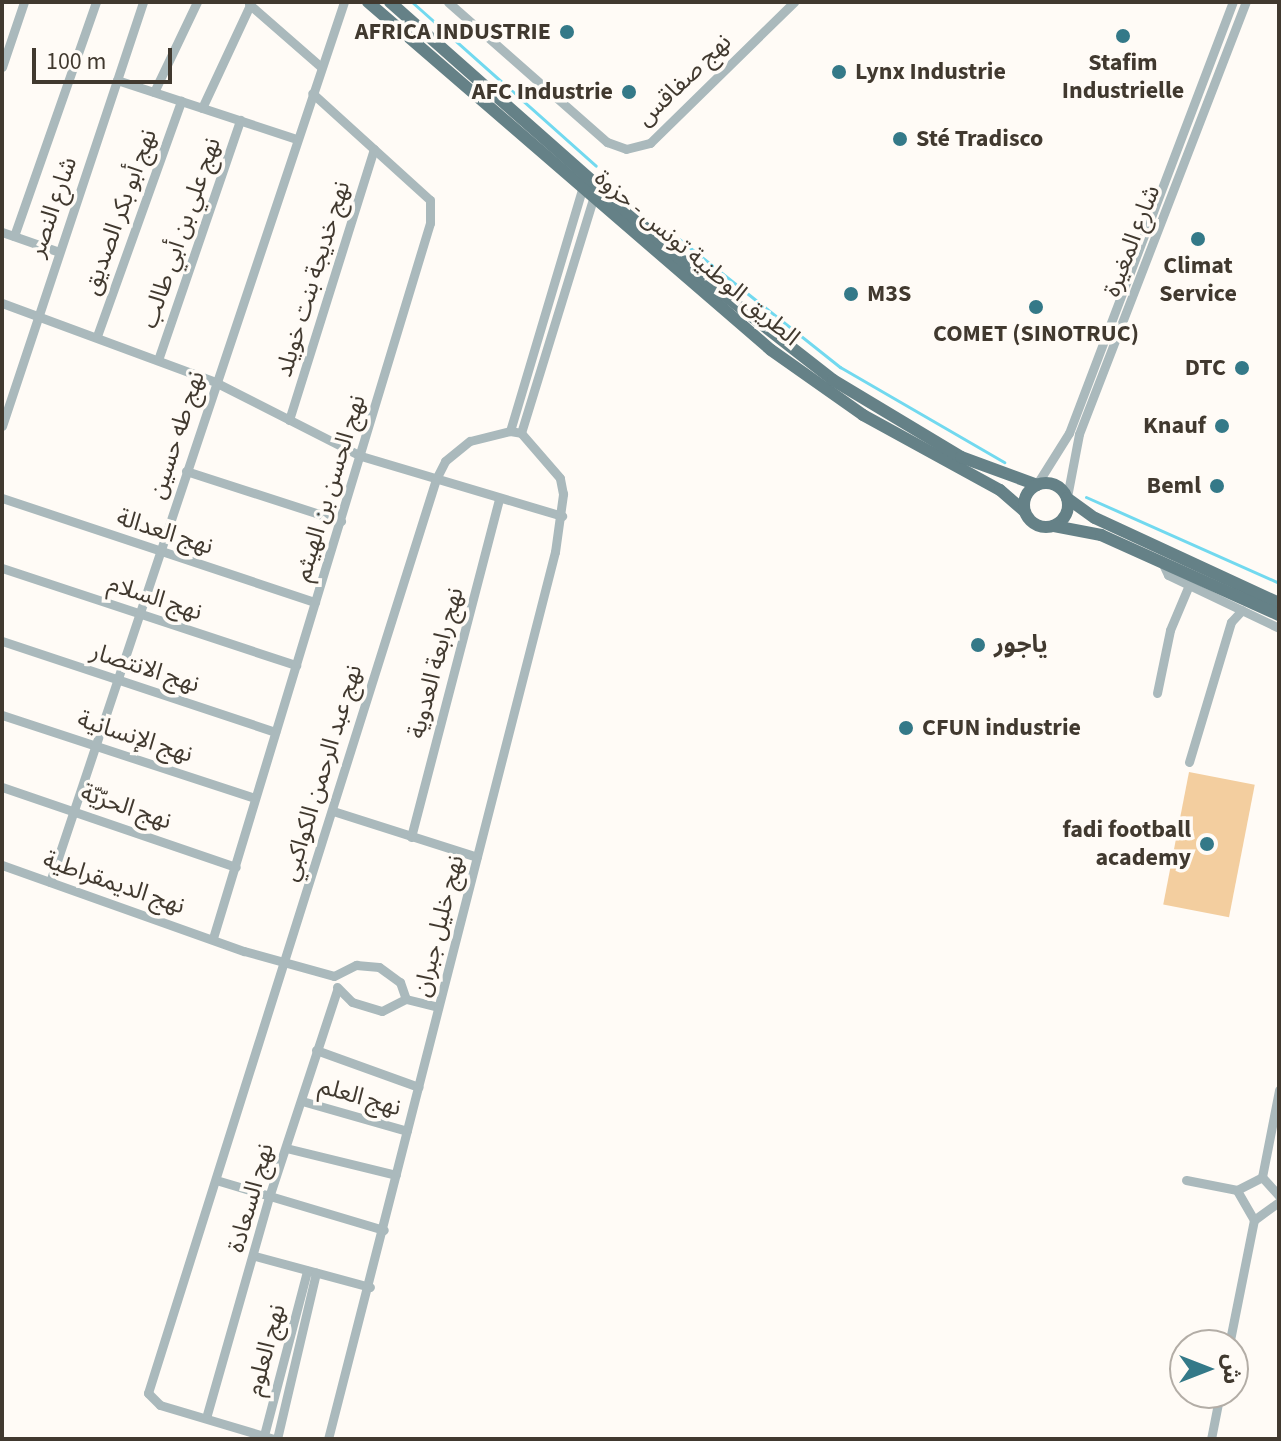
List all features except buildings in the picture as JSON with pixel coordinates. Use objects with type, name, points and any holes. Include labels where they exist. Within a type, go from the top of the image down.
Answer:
[{"type":"main road","name":"الطريق الوطنية تونس - حزوة","points":[[368,2],[582,190],[795,369],[863,415],[1000,490],[1024,511]]},
{"type":"main road","name":"الطريق الوطنية تونس - حزوة","points":[[390,2],[700,276],[812,364],[936,443],[1003,476],[1037,484]]},
{"type":"main road","points":[[1279,603],[1095,518],[1055,485],[1037,484],[1025,495],[1024,511],[1035,525],[1101,535],[1279,615]]},
{"type":"main road","points":[[1054,526],[1066,515],[1067,498]]},
{"type":"street","points":[[2,67],[24,2]]},
{"type":"street","points":[[14,236],[96,2]]},
{"type":"street","name":"شارع النصر","points":[[2,426],[143,2]]},
{"type":"street","points":[[154,92],[197,2]]},
{"type":"street","name":"نهج طه حسين","points":[[50,882],[344,2]]},
{"type":"street","name":"نهج صفاقس","points":[[448,2],[607,142],[626,149],[650,143],[794,2]]},
{"type":"street","name":"شارع المغيرة","points":[[1037,484],[1069,433],[1233,2]]},
{"type":"street","name":"شارع المغيرة","points":[[1067,498],[1079,434],[1246,2]]},
{"type":"street","points":[[202,108],[248,4],[321,67]]},
{"type":"street","points":[[117,80],[296,139]]},
{"type":"street","name":"نهج الحسن بن الهيثم","points":[[213,938],[430,223],[430,200],[312,93]]},
{"type":"street","name":"نهج أبو بكر الصديق","points":[[97,336],[181,101]]},
{"type":"street","name":"نهج علي بن أبي طالب","points":[[158,360],[240,120]]},
{"type":"street","name":"نهج خديجة بنت خويلد","points":[[289,420],[374,149]]},
{"type":"street","points":[[510,431],[582,190]]},
{"type":"street","points":[[521,433],[593,199]]},
{"type":"street","points":[[2,232],[59,252]]},
{"type":"street","points":[[2,303],[215,382],[361,456],[562,516]]},
{"type":"street","name":"نهج عبد الرحمن الكواكبي","points":[[206,1418],[160,1405],[148,1393],[436,479],[455,449],[510,431],[521,433]]},
{"type":"street","name":"نهج خليل جبران","points":[[328,1439],[370,1287],[562,516],[560,478],[521,433]]},
{"type":"street","points":[[186,471],[341,521]]},
{"type":"street","name":"نهج العدالة","points":[[2,498],[315,602]]},
{"type":"street","name":"نهج رابعة العدوية","points":[[411,837],[499,499]]},
{"type":"street","points":[[1162,562],[1168,575],[1279,628]]},
{"type":"street","name":"نهج السلام","points":[[2,568],[296,665]]},
{"type":"street","points":[[1157,693],[1170,630],[1189,585]]},
{"type":"street","points":[[1189,762],[1231,622],[1242,610]]},
{"type":"street","name":"نهج الانتصار","points":[[2,641],[275,732]]},
{"type":"street","name":"نهج الإنسانية","points":[[2,715],[255,798]]},
{"type":"street","name":"نهج الحرّيّة","points":[[2,787],[236,867]]},
{"type":"street","points":[[333,811],[477,857]]},
{"type":"street","name":"نهج الديمقراطية","points":[[2,865],[334,976]]},
{"type":"street","points":[[406,999],[400,982],[379,967],[356,965],[334,976],[337,990],[352,1002],[382,1011],[406,999],[438,1007]]},
{"type":"street","name":"نهج السعادة","points":[[206,1418],[255,1256],[269,1197],[337,990]]},
{"type":"street","points":[[316,1050],[419,1087]]},
{"type":"street","points":[[1232,1329],[1254,1220],[1279,1199],[1262,1177],[1279,1090]]},
{"type":"street","name":"نهج العلم","points":[[302,1101],[407,1131]]},
{"type":"street","points":[[286,1148],[396,1175]]},
{"type":"street","points":[[1186,1180],[1237,1190],[1262,1177]]},
{"type":"street","points":[[216,1180],[384,1230]]},
{"type":"street","points":[[1237,1190],[1254,1220]]},
{"type":"street","points":[[255,1256],[370,1287]]},
{"type":"street","name":"نهج العلوم","points":[[269,1438],[312,1272]]},
{"type":"street","points":[[1211,1439],[1217,1409]]},
{"type":"street","points":[[206,1418],[269,1438]]},
{"type":"shaded area","name":"fadi football academy","points":[[1189,772],[1255,785],[1229,917],[1163,905]]},
{"type":"waterway","points":[[412,2],[596,166]]},
{"type":"waterway","points":[[679,239],[840,367],[1004,462]]},
{"type":"waterway","points":[[1086,497],[1279,583]]},
{"type":"place","name":"AFRICA INDUSTRIE","points":[[567,32]]},
{"type":"place","name":"Stafim Industrielle","points":[[1123,36]]},
{"type":"place","name":"Lynx Industrie","points":[[839,72]]},
{"type":"place","name":"AFC Industrie","points":[[629,92]]},
{"type":"place","name":"Sté Tradisco","points":[[900,139]]},
{"type":"place","name":"Climat Service","points":[[1198,239]]},
{"type":"place","name":"M3S","points":[[851,294]]},
{"type":"place","name":"COMET (SINOTRUC)","points":[[1036,307]]},
{"type":"place","name":"DTC","points":[[1242,368]]},
{"type":"place","name":"Knauf","points":[[1222,426]]},
{"type":"place","name":"Beml","points":[[1217,486]]},
{"type":"place","name":"ياجور","points":[[978,645]]},
{"type":"place","name":"CFUN industrie","points":[[906,728]]},
{"type":"place","name":"fadi football academy","points":[[1207,844]]}]
